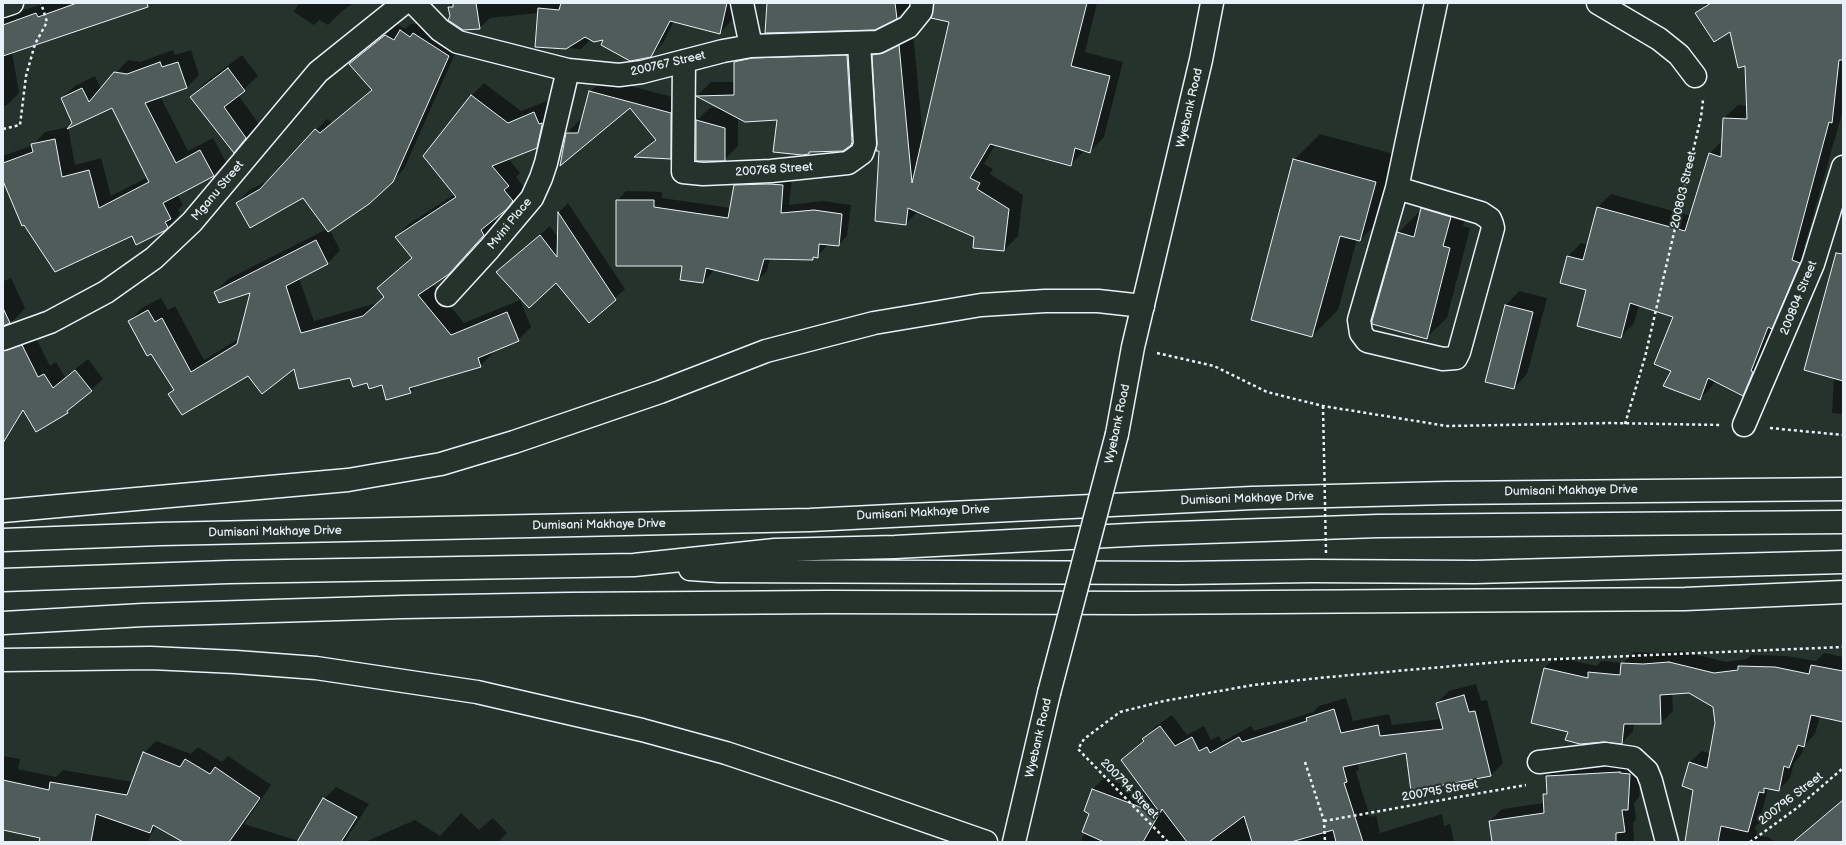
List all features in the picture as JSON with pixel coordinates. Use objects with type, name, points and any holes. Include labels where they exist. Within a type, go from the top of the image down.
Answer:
[{"type":"main road","points":[[3,6],[12,3]]},
{"type":"main road","name":"Mganu Street","points":[[3,339],[50,322],[106,292],[154,258],[192,222],[318,72],[404,3]]},
{"type":"main road","name":"200767 Street","points":[[414,3],[440,30],[458,42],[568,70],[619,74],[642,72],[723,51],[751,46],[878,42],[900,32],[915,20],[921,11],[922,3]]},
{"type":"main road","points":[[742,3],[751,46]]},
{"type":"main road","name":"Wyebank Road","points":[[1014,842],[1049,693],[1117,434],[1143,306],[1201,60],[1212,3]]},
{"type":"main road","points":[[1397,188],[1481,213],[1490,219],[1492,224],[1493,228],[1459,352],[1456,358],[1443,359],[1367,341],[1360,333],[1359,320],[1397,188],[1436,3]]},
{"type":"main road","points":[[1598,3],[1658,39],[1679,55],[1695,76]]},
{"type":"main road","name":"200768 Street","points":[[684,62],[683,172],[703,174],[733,173],[848,163],[862,153],[865,144],[859,42]]},
{"type":"main road","name":"Mvini Place","points":[[447,295],[489,249],[532,198],[546,163],[568,70]]},
{"type":"main road","name":"200804 Street","points":[[1744,426],[1813,264],[1843,167]]},
{"type":"main road","points":[[3,511],[348,480],[441,464],[514,442],[660,392],[766,351],[874,324],[981,305],[1045,301],[1098,301],[1143,306]]},
{"type":"main road","name":"Dumisani Makhaye Drive","points":[[3,540],[160,534],[810,520],[1252,498],[1446,493],[1843,489]]},
{"type":"main road","points":[[634,565],[775,550],[895,547],[1163,533],[1378,526],[1843,522]]},
{"type":"main road","points":[[3,580],[228,572],[634,565],[719,571],[1179,573],[1312,571],[1475,572],[1843,562]]},
{"type":"main road","points":[[3,622],[151,615],[395,607],[570,604],[828,602],[1132,603],[1685,599],[1843,592]]},
{"type":"main road","points":[[3,660],[151,658],[236,662],[316,668],[478,692],[642,730],[726,754],[840,791],[986,842]]},
{"type":"main road","points":[[1539,762],[1605,754],[1633,758],[1647,771],[1651,780],[1667,842]]},
{"type":"path","points":[[3,129],[20,125],[28,70],[35,44],[47,22],[41,3]]},
{"type":"path","name":"200803 Street","points":[[1626,424],[1645,358],[1701,117],[1704,96],[1695,76]]},
{"type":"path","points":[[1134,347],[1214,366],[1267,392],[1323,406],[1447,426],[1626,424],[1744,426],[1843,435]]},
{"type":"path","points":[[1323,406],[1326,553]]},
{"type":"path","name":"200794 Street","points":[[1168,842],[1078,749],[1084,739],[1120,712],[1164,701],[1253,685],[1510,661],[1843,647]]},
{"type":"path","points":[[1306,762],[1324,821],[1325,842]]},
{"type":"path","name":"200795 Street","points":[[1324,821],[1538,783],[1539,762]]},
{"type":"path","name":"200796 Street","points":[[1750,842],[1797,808],[1843,768]]},
{"type":"building","points":[[77,3],[147,3],[148,7],[3,56],[3,25],[36,13],[38,17]]},
{"type":"building","points":[[453,3],[476,3],[480,29],[463,30],[448,20],[450,16],[448,7],[453,7]]},
{"type":"building","points":[[561,3],[727,3],[720,34],[670,21],[651,57],[630,61],[601,45],[603,40],[594,42],[585,37],[566,49],[535,47],[538,8],[559,10]]},
{"type":"building","points":[[767,3],[895,3],[897,19],[875,30],[765,33]]},
{"type":"building","points":[[934,3],[1087,3],[1071,66],[1110,76],[1090,153],[1075,148],[1071,166],[990,144],[970,178],[980,183],[977,189],[1009,209],[1004,251],[973,248],[974,237],[908,208],[906,225],[875,221],[879,151],[876,151],[877,143],[872,55],[883,53],[899,45],[912,183],[949,22],[931,18]]},
{"type":"building","points":[[1711,3],[1843,3],[1843,60],[1839,60],[1832,123],[1829,122],[1792,260],[1800,263],[1772,329],[1768,327],[1751,371],[1753,372],[1743,396],[1708,378],[1700,400],[1663,386],[1671,371],[1654,364],[1673,317],[1630,303],[1621,338],[1577,326],[1586,290],[1560,283],[1567,256],[1583,260],[1597,207],[1685,231],[1709,153],[1721,157],[1723,118],[1747,119],[1745,66],[1738,68],[1730,32],[1714,42],[1695,13]]},
{"type":"building","points":[[400,30],[410,37],[413,33],[449,56],[393,182],[369,204],[328,232],[303,198],[250,228],[236,203],[260,189],[315,129],[320,133],[372,90],[349,64],[385,35],[394,40]]},
{"type":"building","points":[[847,55],[852,142],[851,145],[843,151],[809,152],[809,154],[802,155],[773,152],[777,120],[745,122],[696,96],[734,95],[734,62],[752,58]]},
{"type":"building","points":[[160,62],[162,67],[178,62],[187,88],[145,103],[176,163],[200,150],[214,176],[163,203],[171,219],[165,222],[168,227],[166,230],[136,245],[132,236],[55,272],[24,225],[22,226],[3,181],[3,163],[33,152],[31,144],[55,139],[62,177],[89,170],[99,208],[149,182],[112,108],[67,129],[72,123],[61,98],[82,88],[89,102],[114,72],[127,74]]},
{"type":"building","points":[[228,68],[245,91],[224,107],[246,138],[234,153],[190,97]]},
{"type":"building","points":[[589,91],[671,113],[671,159],[634,157],[656,140],[630,108],[560,166],[566,133],[578,133]]},
{"type":"building","points":[[471,95],[508,123],[534,112],[539,124],[542,123],[537,148],[492,166],[509,186],[504,190],[513,201],[507,209],[481,230],[484,235],[449,274],[418,295],[451,335],[507,312],[519,341],[478,358],[481,367],[409,388],[411,393],[386,400],[382,385],[369,389],[367,383],[353,387],[350,378],[299,389],[294,369],[262,394],[248,376],[182,415],[168,394],[174,390],[151,354],[147,356],[128,321],[148,310],[155,322],[162,318],[191,372],[237,344],[250,293],[219,303],[214,292],[316,240],[328,264],[286,286],[301,333],[363,316],[384,297],[377,288],[412,258],[395,237],[456,197],[423,156]]},
{"type":"building","points":[[696,120],[725,128],[725,161],[696,161]]},
{"type":"building","points":[[1293,159],[1376,182],[1360,241],[1340,236],[1312,337],[1251,320]]},
{"type":"building","points":[[734,185],[783,185],[781,213],[814,210],[842,214],[839,246],[819,244],[818,258],[813,257],[813,260],[764,259],[758,281],[706,268],[703,283],[680,280],[682,266],[616,266],[616,200],[654,200],[654,207],[728,218]]},
{"type":"building","points":[[1421,208],[1451,217],[1443,246],[1450,248],[1427,339],[1372,324],[1397,232],[1414,237]]},
{"type":"building","points":[[558,212],[616,300],[589,323],[556,283],[529,308],[496,272],[540,235],[557,257]]},
{"type":"building","points":[[1836,253],[1843,254],[1843,381],[1804,370]]},
{"type":"building","points":[[1505,305],[1533,312],[1514,389],[1485,382]]},
{"type":"building","points":[[3,308],[10,323],[3,326]]},
{"type":"building","points":[[22,345],[38,377],[44,374],[53,388],[75,370],[92,391],[67,411],[68,413],[36,432],[23,410],[3,443],[3,351]]},
{"type":"building","points":[[1669,662],[1714,673],[1738,670],[1738,666],[1775,667],[1809,674],[1811,665],[1843,671],[1843,722],[1811,715],[1804,747],[1798,745],[1789,768],[1784,766],[1779,791],[1764,788],[1764,793],[1759,792],[1748,832],[1721,826],[1718,842],[1685,842],[1693,790],[1682,786],[1689,762],[1707,768],[1715,723],[1713,707],[1689,693],[1660,695],[1661,724],[1624,724],[1622,744],[1604,742],[1580,744],[1565,740],[1568,732],[1531,723],[1544,668],[1588,678],[1588,672],[1620,675],[1621,663],[1643,664]]},
{"type":"building","points":[[1464,695],[1469,712],[1475,711],[1491,776],[1411,791],[1406,753],[1343,767],[1347,782],[1344,783],[1363,842],[1336,842],[1333,830],[1291,842],[1252,842],[1244,816],[1209,842],[1187,842],[1162,809],[1160,813],[1121,760],[1144,741],[1142,739],[1160,726],[1175,746],[1192,737],[1199,751],[1207,747],[1210,753],[1239,737],[1242,742],[1307,721],[1306,718],[1334,709],[1341,733],[1378,725],[1380,736],[1443,729],[1436,703]]},
{"type":"building","points":[[143,752],[180,767],[185,759],[210,774],[215,767],[260,798],[229,842],[183,842],[153,825],[150,833],[96,814],[91,842],[39,842],[40,838],[3,830],[3,780],[49,790],[50,782],[127,795]]},
{"type":"building","points":[[1620,772],[1630,774],[1628,810],[1622,810],[1625,832],[1616,833],[1616,842],[1492,842],[1489,821],[1544,813],[1543,794],[1547,794],[1546,776]]},
{"type":"building","points":[[1092,789],[1159,814],[1143,842],[1104,842],[1082,832],[1089,814],[1084,811]]},
{"type":"building","points":[[323,798],[357,817],[341,842],[297,842]]},
{"type":"building","points":[[1843,800],[1843,842],[1793,842]]}]
